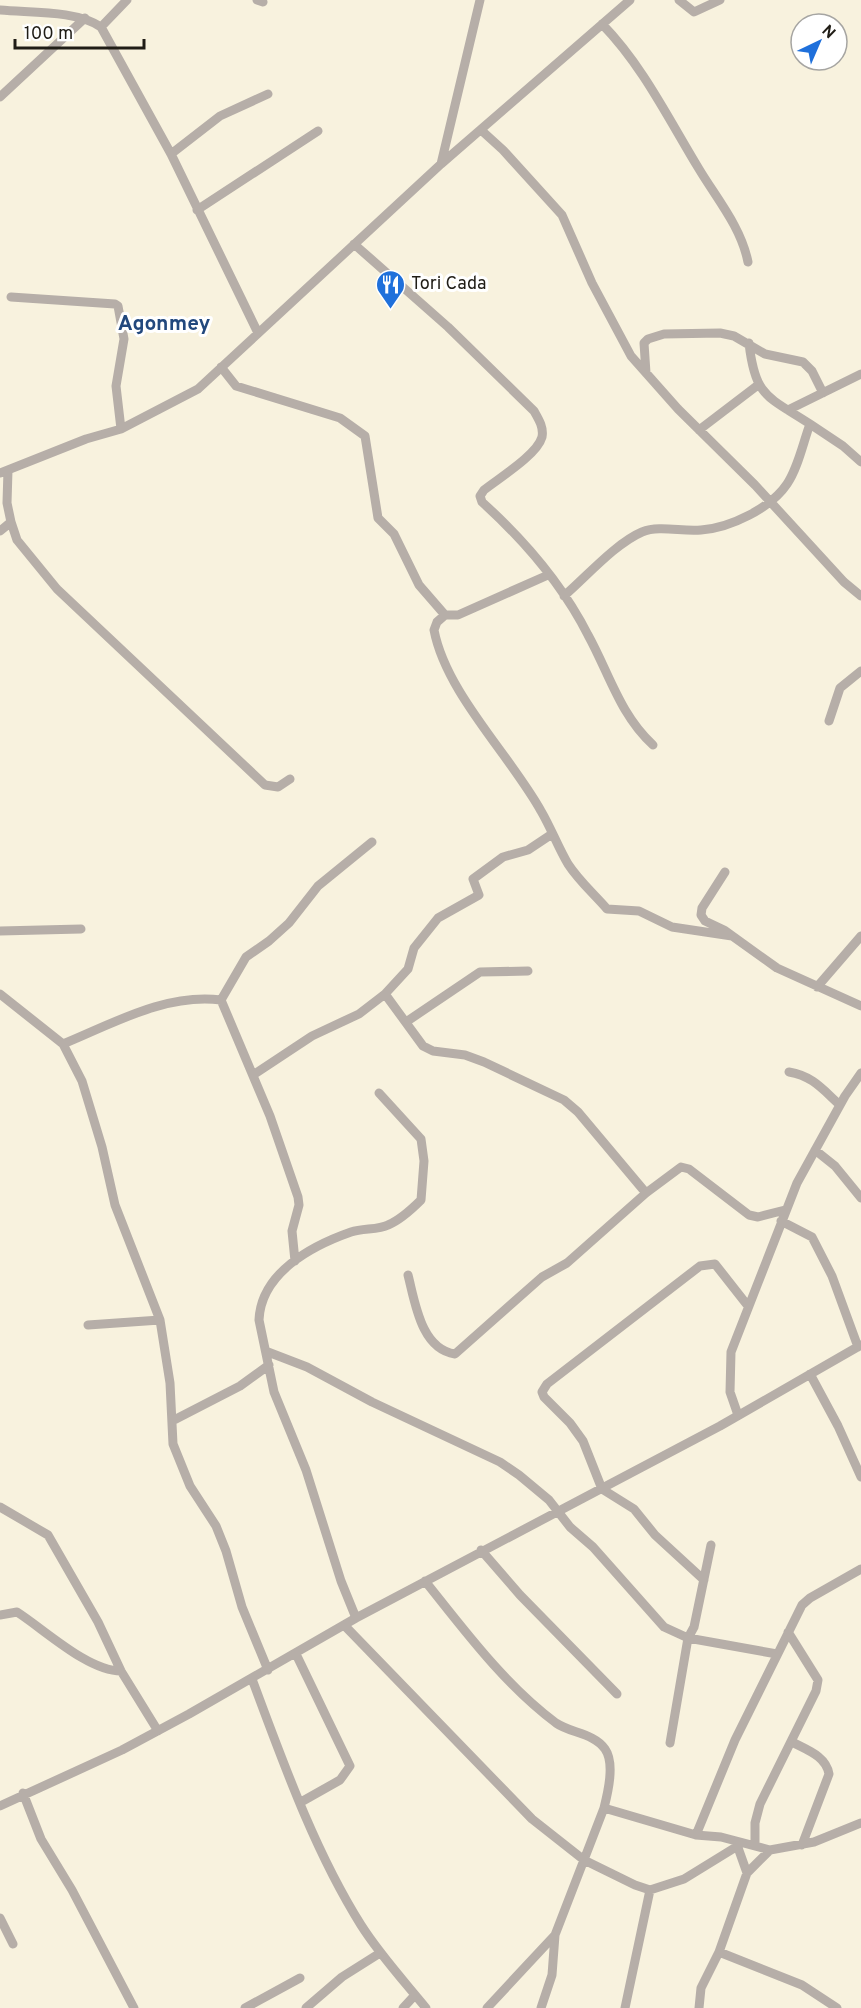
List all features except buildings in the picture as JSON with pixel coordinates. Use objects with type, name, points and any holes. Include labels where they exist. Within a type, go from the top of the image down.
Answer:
[{"type":"street","points":[[101,27],[127,0]]},
{"type":"street","points":[[441,164],[480,0]]},
{"type":"street","points":[[290,779],[278,787],[265,785],[57,589],[17,540],[7,503],[4,472],[86,439],[121,429],[198,389],[441,164],[630,0]]},
{"type":"street","points":[[679,0],[694,12],[720,0]]},
{"type":"street","points":[[0,10],[85,18],[101,27],[171,154],[258,333]]},
{"type":"street","points":[[0,97],[85,18]]},
{"type":"street","points":[[602,24],[621,44],[648,83],[738,231],[748,262]]},
{"type":"street","points":[[171,154],[220,116],[268,94]]},
{"type":"street","points":[[481,130],[503,150],[562,215],[592,283],[631,356],[699,430],[861,596]]},
{"type":"street","points":[[197,210],[318,131]]},
{"type":"street","points":[[354,244],[448,327],[534,411],[541,423],[542,436],[534,451],[480,496],[482,502],[528,547],[564,596],[588,633],[628,717],[653,745]]},
{"type":"street","points":[[10,297],[111,303],[118,306],[124,339],[116,386],[121,429]]},
{"type":"street","points":[[646,373],[644,343],[652,336],[720,333],[734,336],[765,354],[803,362],[812,371],[823,393]]},
{"type":"street","points":[[748,343],[752,369],[758,385],[770,398],[843,446],[861,462]]},
{"type":"street","points":[[221,367],[236,386],[340,418],[365,436],[372,492],[378,518],[394,534],[419,585],[445,615]]},
{"type":"street","points":[[788,410],[861,374]]},
{"type":"street","points":[[699,430],[758,385]]},
{"type":"street","points":[[564,596],[628,540],[643,532],[660,529],[702,530],[744,518],[771,502],[788,483],[810,424]]},
{"type":"street","points":[[0,531],[11,522]]},
{"type":"street","points":[[548,574],[458,615],[445,615],[437,622],[434,630],[448,668],[473,711],[541,810],[552,834],[577,876],[607,909],[639,911],[672,927],[732,936]]},
{"type":"street","points":[[829,721],[840,688],[861,671]]},
{"type":"street","points":[[253,1075],[312,1036],[359,1014],[385,994],[408,969],[414,948],[438,918],[479,895],[473,879],[504,857],[528,850],[552,834]]},
{"type":"street","points":[[221,1000],[246,957],[276,935],[318,886],[372,842]]},
{"type":"street","points":[[725,872],[702,908],[701,915],[705,921],[732,936],[777,968],[861,1006]]},
{"type":"street","points":[[0,931],[81,929]]},
{"type":"street","points":[[817,987],[861,936]]},
{"type":"street","points":[[406,1022],[480,972],[528,971]]},
{"type":"street","points":[[0,994],[63,1044],[82,1081],[102,1147],[115,1205],[160,1320],[174,1420],[173,1444],[190,1486],[219,1534],[242,1607],[268,1670]]},
{"type":"street","points":[[385,994],[423,1046],[433,1051],[465,1055],[484,1062],[564,1100],[646,1193]]},
{"type":"street","points":[[63,1044],[165,1003],[190,998],[221,1000]]},
{"type":"street","points":[[221,1000],[253,1075],[298,1197],[299,1205],[292,1231],[295,1261]]},
{"type":"street","points":[[789,1072],[802,1074],[816,1081],[840,1105]]},
{"type":"street","points":[[738,1415],[730,1392],[731,1352],[785,1210],[815,1150],[861,1073]]},
{"type":"street","points":[[356,1618],[341,1581],[306,1470],[274,1392],[268,1365],[268,1352],[259,1320],[264,1294],[269,1286],[295,1261],[328,1241],[353,1231],[386,1227],[422,1200],[424,1161],[421,1139],[380,1093]]},
{"type":"street","points":[[815,1150],[835,1166],[861,1198]]},
{"type":"street","points":[[408,1275],[424,1330],[448,1353],[455,1354],[499,1312],[542,1277],[567,1263],[646,1193],[681,1167],[689,1169],[749,1215],[758,1217],[785,1210]]},
{"type":"street","points":[[0,1806],[23,1793],[122,1750],[158,1731],[356,1618],[738,1415],[860,1346],[832,1276],[812,1237],[781,1221]]},
{"type":"street","points":[[704,1580],[655,1535],[634,1509],[602,1488],[583,1442],[570,1423],[544,1397],[542,1392],[548,1384],[700,1266],[715,1264],[748,1305]]},
{"type":"street","points":[[88,1325],[160,1320]]},
{"type":"street","points":[[268,1352],[307,1367],[372,1402],[500,1462],[560,1511],[570,1527],[593,1547],[664,1627],[688,1638],[777,1654]]},
{"type":"street","points":[[174,1420],[240,1386],[268,1365]]},
{"type":"street","points":[[810,1374],[838,1426],[861,1477]]},
{"type":"street","points":[[0,1507],[48,1535],[98,1622],[121,1671],[158,1731]]},
{"type":"street","points":[[670,1743],[688,1638],[694,1627],[711,1545]]},
{"type":"street","points":[[481,1550],[520,1595],[617,1694]]},
{"type":"street","points":[[696,1834],[735,1740],[802,1605],[810,1598],[861,1569]]},
{"type":"street","points":[[425,1581],[504,1677],[557,1724],[596,1741],[605,1749],[609,1761],[608,1790],[604,1808],[555,1935],[552,1975],[541,2008]]},
{"type":"street","points":[[0,1615],[17,1612],[77,1653],[111,1671],[121,1671]]},
{"type":"street","points":[[344,1625],[532,1819],[584,1860],[650,1890],[684,1880],[736,1844]]},
{"type":"street","points":[[755,1845],[755,1822],[760,1804],[816,1691],[818,1680],[788,1632]]},
{"type":"street","points":[[296,1654],[350,1766],[340,1780],[301,1802]]},
{"type":"street","points":[[252,1679],[301,1802],[329,1865],[360,1924],[380,1953],[426,2008]]},
{"type":"street","points":[[792,1742],[822,1759],[827,1764],[829,1774],[802,1845]]},
{"type":"street","points":[[23,1793],[40,1839],[88,1919],[134,2008]]},
{"type":"street","points":[[604,1808],[696,1834],[770,1850],[802,1845],[861,1823]]},
{"type":"street","points":[[736,1844],[747,1873]]},
{"type":"street","points":[[699,2008],[700,1988],[719,1952],[747,1873],[770,1850]]},
{"type":"street","points":[[625,2008],[650,1890]]},
{"type":"street","points":[[0,1918],[13,1944]]},
{"type":"street","points":[[487,2008],[555,1935]]},
{"type":"street","points":[[719,1952],[802,1985],[837,2008]]},
{"type":"street","points":[[306,2008],[342,1977],[380,1953]]},
{"type":"street","points":[[245,2008],[300,1978]]},
{"type":"street","points":[[403,2008],[415,1995]]},
{"type":"place","name":"Tori Cada","points":[[390,310]]},
{"type":"district","name":"Agonmey","points":[[164,324]]}]
